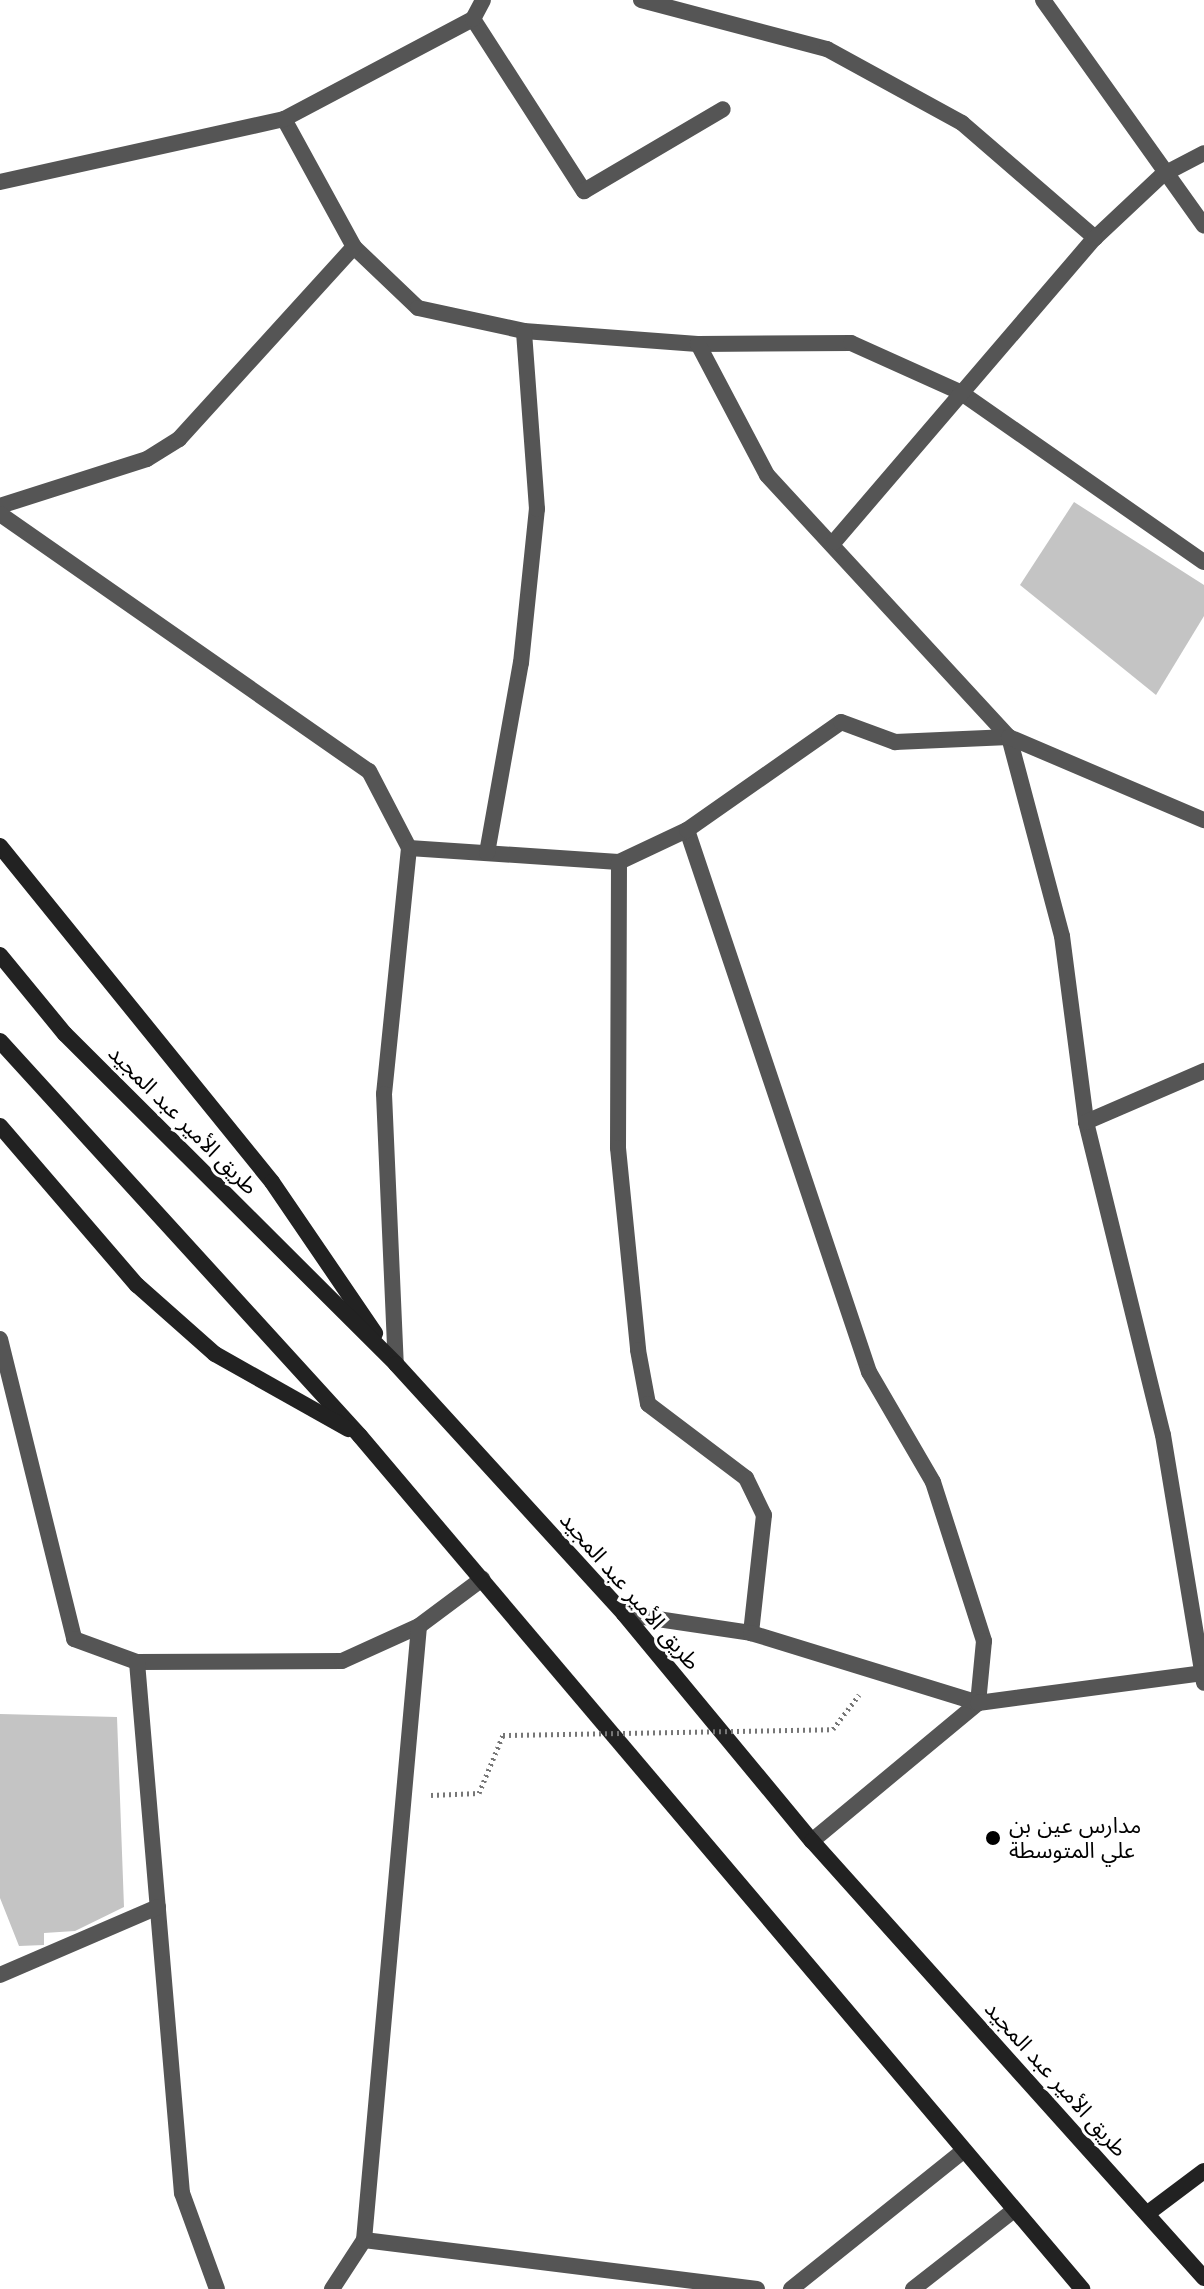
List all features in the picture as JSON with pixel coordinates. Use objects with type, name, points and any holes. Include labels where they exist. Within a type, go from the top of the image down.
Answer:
[{"type":"main road","points":[[0,846],[272,1182],[396,1364]]},
{"type":"main road","name":"طريق الأمير عبد المجيد","points":[[0,955],[65,1034],[396,1364],[624,1614],[812,1841],[1204,2278]]},
{"type":"main road","points":[[0,1041],[360,1436],[962,2152],[1082,2289]]},
{"type":"main road","points":[[0,1126],[137,1285],[215,1354],[360,1436]]},
{"type":"main road","points":[[1148,2213],[1204,2171]]},
{"type":"street","points":[[0,182],[284,119],[473,19],[483,0]]},
{"type":"street","points":[[641,0],[827,49],[962,123],[1095,238]]},
{"type":"street","points":[[1043,0],[1162,175],[1204,226]]},
{"type":"street","points":[[473,19],[584,191],[723,109]]},
{"type":"street","points":[[284,119],[354,247],[418,308],[524,331],[698,344],[851,343],[960,392],[1204,562]]},
{"type":"street","points":[[834,542],[1095,238],[1162,175],[1204,153]]},
{"type":"street","points":[[0,506],[135,463],[179,439],[354,247]]},
{"type":"street","points":[[487,853],[521,663],[537,509],[524,331]]},
{"type":"street","points":[[698,344],[767,475],[834,542],[1009,737],[1204,820]]},
{"type":"street","points":[[0,514],[369,771],[409,848],[384,1094],[396,1364]]},
{"type":"street","points":[[409,848],[619,862],[687,830],[841,722],[895,742],[1009,737]]},
{"type":"street","points":[[624,1614],[751,1633],[978,1703],[1202,1677],[1163,1435],[1086,1122],[1062,936],[1009,737]]},
{"type":"street","points":[[687,830],[869,1372],[933,1482],[984,1641],[978,1703],[812,1841]]},
{"type":"street","points":[[619,862],[618,1148],[638,1350],[648,1404],[746,1478],[764,1515],[751,1633]]},
{"type":"street","points":[[1086,1122],[1204,1071]]},
{"type":"street","points":[[0,1339],[3,1375],[74,1639],[137,1662],[342,1661],[419,1626],[482,1579]]},
{"type":"street","points":[[332,2289],[364,2240],[419,1626]]},
{"type":"street","points":[[137,1662],[182,2193],[217,2289]]},
{"type":"street","points":[[0,1975],[158,1907]]},
{"type":"street","points":[[791,2289],[962,2152]]},
{"type":"street","points":[[913,2289],[1014,2210]]},
{"type":"street","points":[[364,2240],[757,2289]]},
{"type":"path","points":[[404,1796],[479,1793],[503,1735],[833,1729],[877,1672]]},
{"type":"building","points":[[1074,502],[1204,585],[1204,616],[1156,695],[1020,585]]},
{"type":"building","points":[[0,1714],[117,1717],[124,1907],[75,1931],[44,1933],[44,1945],[19,1946],[0,1898]]},
{"type":"place","name":"مدارس عين بن علي المتوسطة","points":[[993,1838]]}]
